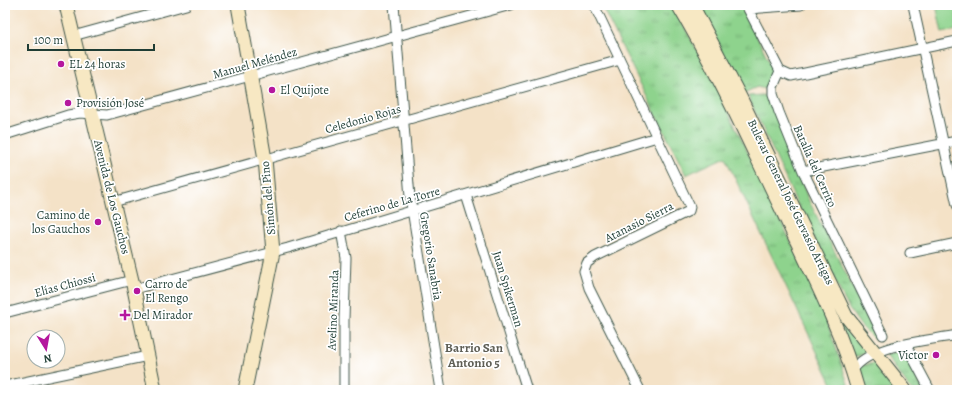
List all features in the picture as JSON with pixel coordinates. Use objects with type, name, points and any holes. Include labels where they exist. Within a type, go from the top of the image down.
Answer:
[{"type":"main road","name":"Avenida de Los Gauchos","points":[[66,5],[133,284],[155,390]]},
{"type":"main road","name":"Simón del Pino","points":[[238,5],[265,159],[273,252],[245,390]]},
{"type":"main road","name":"Bulevar General José Gervasio Artigas","points":[[678,5],[724,90],[825,302],[858,390]]},
{"type":"main road","name":"Bulevar General José Gervasio Artigas","points":[[692,5],[741,99],[846,316],[905,390]]},
{"type":"street","points":[[73,36],[186,5]]},
{"type":"street","name":"Gregorio Sanabria","points":[[394,5],[411,211],[441,390]]},
{"type":"street","name":"Manuel Meléndez","points":[[5,135],[68,115],[80,113],[107,115],[396,35],[511,5]]},
{"type":"street","name":"Atanasio Sierra","points":[[594,5],[690,206],[690,210],[595,258],[587,263],[584,271],[589,288],[640,390]]},
{"type":"street","points":[[801,5],[747,7],[780,71],[791,76],[957,41]]},
{"type":"street","points":[[913,5],[921,48],[945,144],[957,205]]},
{"type":"street","name":"Celedonio Rojas","points":[[113,202],[620,60]]},
{"type":"street","name":"Batalla del Cerrito","points":[[780,71],[774,81],[773,94],[803,171],[883,335]]},
{"type":"street","name":"Ceferino de La Torre","points":[[133,284],[273,252],[657,137]]},
{"type":"street","points":[[803,171],[957,141]]},
{"type":"street","name":"Juan Spikerman","points":[[466,195],[527,390]]},
{"type":"street","name":"Avelino Miranda","points":[[342,231],[346,258],[344,390]]},
{"type":"street","points":[[910,253],[957,243]]},
{"type":"street","name":"Elías Chiossi","points":[[5,313],[133,284]]},
{"type":"street","points":[[852,371],[863,359],[876,353],[906,344],[957,335]]},
{"type":"street","points":[[906,344],[930,390]]},
{"type":"street","points":[[5,386],[148,356]]},
{"type":"green space","points":[[601,5],[672,5],[708,70],[821,304],[850,390],[835,390],[725,157],[686,175]]},
{"type":"green space","points":[[684,5],[687,5],[867,352],[854,358]]},
{"type":"green space","points":[[696,5],[741,5],[774,71],[769,90],[757,87],[744,93]]},
{"type":"green space","points":[[936,5],[957,5],[957,30],[942,33]]},
{"type":"green space","points":[[762,95],[769,97],[809,201],[878,337],[876,341],[861,326],[849,309],[798,206],[748,96]]},
{"type":"green space","points":[[900,351],[904,352],[923,390],[911,390],[886,355]]},
{"type":"green space","points":[[876,363],[896,390],[864,390],[858,369],[864,365]]},
{"type":"place","name":"EL 24 horas","points":[[61,64]]},
{"type":"place","name":"El Quijote","points":[[272,90]]},
{"type":"place","name":"Provisión José","points":[[68,103]]},
{"type":"place","name":"Camino de los Gauchos","points":[[98,222]]},
{"type":"place","name":"Carro de El Rengo","points":[[137,291]]},
{"type":"place","name":"Del Mirador","points":[[125,315]]},
{"type":"place","name":"Victor","points":[[936,355]]},
{"type":"district","name":"Barrio San Antonio 5","points":[[474,354]]}]
